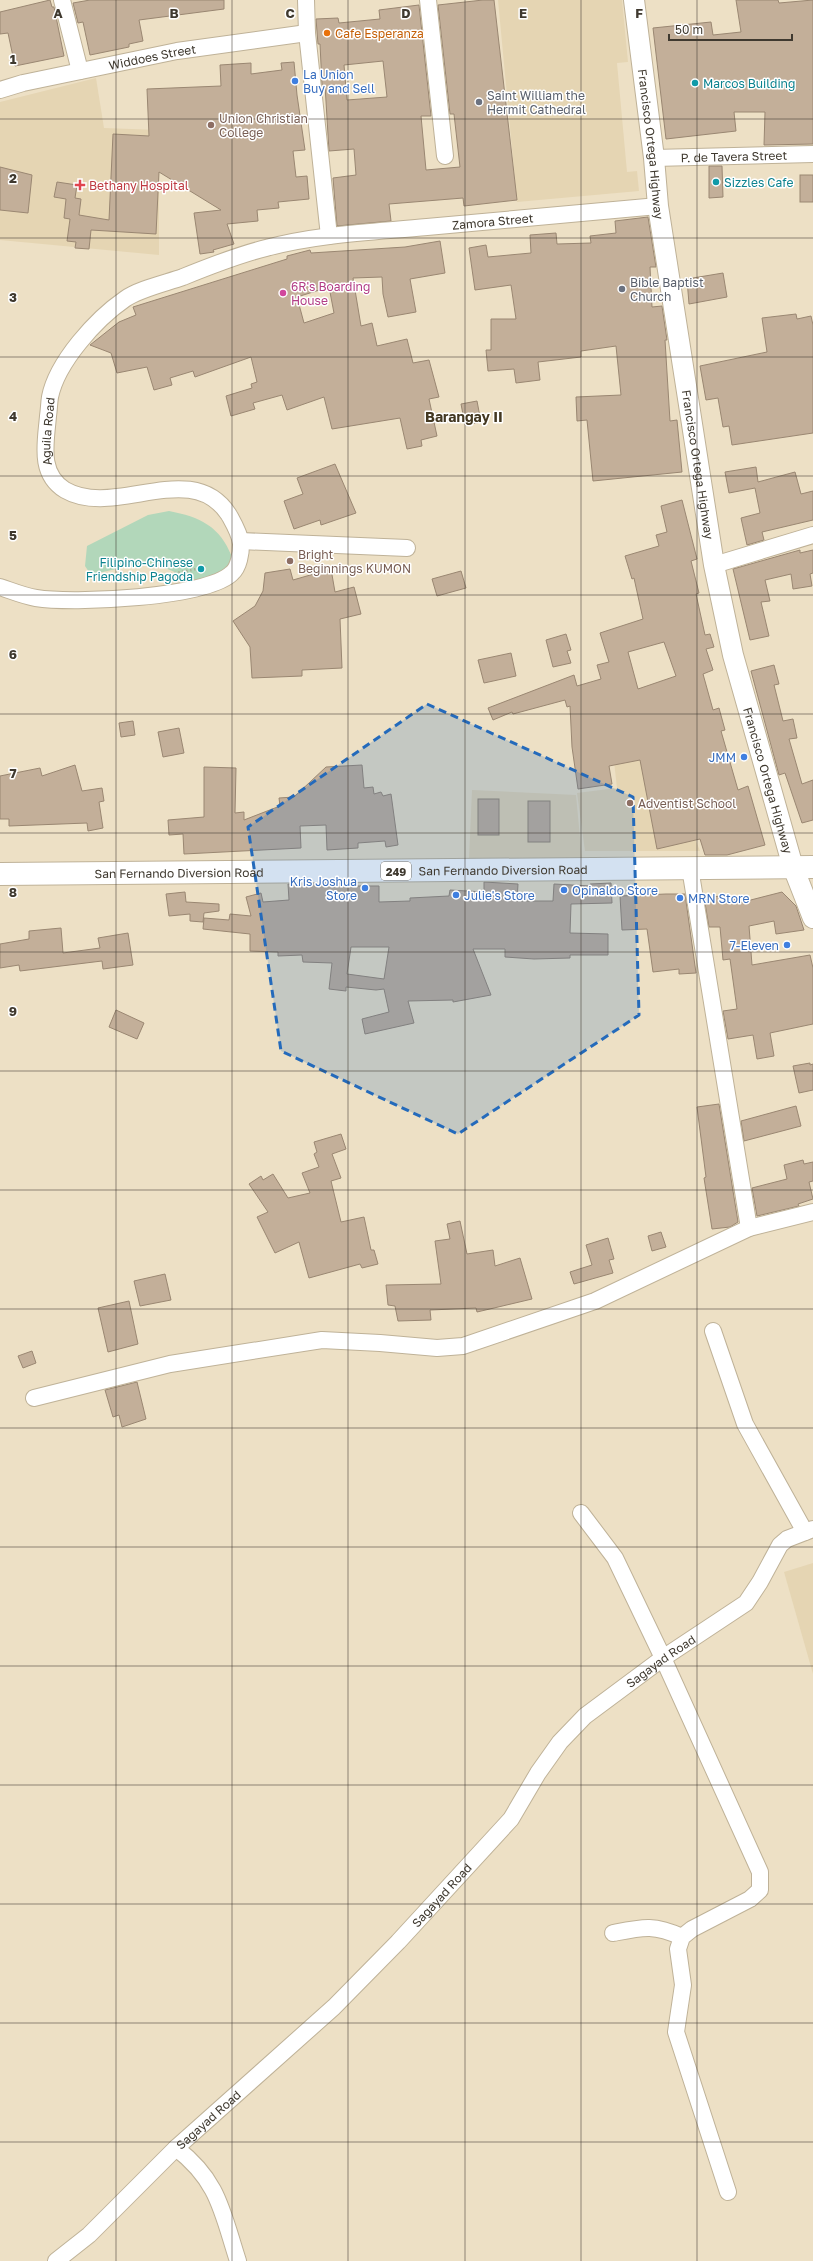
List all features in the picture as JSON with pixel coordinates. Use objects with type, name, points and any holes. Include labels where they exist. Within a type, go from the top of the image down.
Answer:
[{"type":"highway","name":"San Fernando Diversion Road","points":[[0,874],[803,867]]},
{"type":"main road","name":"Francisco Ortega Highway","points":[[634,0],[654,158],[658,206],[714,565],[733,655],[803,867],[813,918]]},
{"type":"street","points":[[62,0],[80,71]]},
{"type":"street","points":[[310,0],[306,0],[307,33],[329,236]]},
{"type":"street","points":[[428,0],[445,156]]},
{"type":"street","name":"Widdoes Street","points":[[0,90],[80,71],[177,52],[307,33]]},
{"type":"street","name":"P. de Tavera Street","points":[[654,158],[813,154]]},
{"type":"street","name":"Zamora Street","points":[[329,236],[658,206]]},
{"type":"street","name":"Aguila Road","points":[[0,587],[35,598],[74,601],[192,589],[213,584],[234,573],[240,558],[241,541],[235,524],[227,511],[212,497],[195,491],[147,491],[104,500],[76,495],[62,488],[52,476],[46,462],[45,448],[50,395],[66,361],[95,325],[127,297],[266,248],[329,236]]},
{"type":"street","points":[[714,565],[813,535]]},
{"type":"street","points":[[241,541],[407,548]]},
{"type":"street","points":[[690,868],[749,1228]]},
{"type":"street","points":[[34,1398],[170,1364],[322,1340],[437,1348],[463,1346],[595,1301],[749,1228],[813,1212]]},
{"type":"street","points":[[713,1331],[745,1424],[809,1530]]},
{"type":"street","points":[[581,1513],[615,1558],[663,1658],[760,1872],[760,1890],[750,1899],[692,1929],[682,1937],[678,1949],[682,1992],[676,2032],[728,2192]]},
{"type":"street","name":"Sagayad Road","points":[[56,2261],[89,2235],[176,2148],[334,2007],[398,1942],[511,1819],[538,1773],[560,1742],[585,1716],[663,1658],[746,1603],[760,1582],[780,1545],[787,1539],[809,1530]]},
{"type":"street","points":[[613,1933],[639,1928],[662,1928],[682,1937]]},
{"type":"street","points":[[176,2148],[194,2162],[208,2179],[217,2196],[238,2261]]},
{"type":"highlighted area","points":[[427,704],[633,797],[639,1015],[458,1134],[281,1051],[248,827]]},
{"type":"shaded area","points":[[498,0],[622,0],[628,62],[617,63],[627,172],[637,171],[639,191],[517,202]]},
{"type":"shaded area","name":"Bethany Hospital","points":[[96,78],[104,128],[159,130],[159,255],[0,240],[0,102]]},
{"type":"shaded area","name":"Adventist School","points":[[611,735],[651,740],[685,813],[700,851],[585,851],[577,793],[617,788]]},
{"type":"shaded area","points":[[472,790],[576,795],[582,859],[469,859]]},
{"type":"shaded area","points":[[813,1563],[813,1674],[784,1572]]},
{"type":"green space","points":[[169,511],[190,516],[215,530],[227,546],[232,557],[226,568],[207,579],[199,580],[191,579],[168,569],[152,565],[129,566],[91,575],[85,566],[87,546],[148,515]]},
{"type":"building","points":[[50,0],[52,7],[54,7],[64,56],[15,66],[8,33],[0,34],[0,12]]},
{"type":"building","points":[[90,0],[224,0],[224,9],[139,20],[143,41],[129,44],[129,47],[90,55],[83,22],[78,23],[73,3]]},
{"type":"building","points":[[494,0],[517,200],[464,206],[463,198],[389,204],[391,221],[337,226],[333,178],[356,175],[354,149],[329,151],[325,85],[322,85],[320,44],[318,44],[316,19],[338,18],[339,23],[380,19],[379,10],[419,5],[431,116],[421,116],[426,170],[460,167],[454,114],[450,114],[438,5]],"holes":[[[383,61],[387,97],[347,100],[344,65]]]},
{"type":"building","points":[[736,0],[778,0],[779,3],[813,0],[813,144],[764,145],[765,112],[734,112],[736,131],[666,139],[653,28],[711,22],[713,35],[741,32]]},
{"type":"building","points":[[294,62],[305,150],[293,151],[296,177],[307,176],[309,199],[278,202],[279,208],[257,210],[258,221],[227,224],[234,244],[213,250],[214,252],[200,254],[194,213],[221,210],[159,172],[156,234],[91,230],[89,249],[75,248],[76,242],[67,241],[70,219],[64,218],[66,199],[54,197],[57,182],[77,185],[75,198],[81,199],[79,215],[109,220],[113,134],[149,136],[147,89],[221,86],[220,65],[251,63],[251,74],[282,70],[281,63]]},
{"type":"building","name":"Sizzles Cafe","points":[[709,166],[722,166],[723,197],[709,198]]},
{"type":"building","points":[[0,167],[32,175],[28,213],[0,210]]},
{"type":"building","points":[[800,175],[813,175],[813,202],[800,202]]},
{"type":"building","points":[[648,217],[656,267],[650,267],[652,307],[662,306],[667,340],[665,340],[670,421],[677,420],[682,472],[593,481],[587,420],[577,421],[576,397],[621,395],[616,346],[581,351],[581,357],[538,362],[540,380],[516,383],[514,369],[488,371],[486,350],[491,350],[491,319],[516,319],[511,285],[475,290],[469,248],[486,245],[488,257],[531,253],[530,235],[556,233],[557,244],[591,243],[590,236],[616,233],[615,221]]},
{"type":"building","points":[[440,241],[445,273],[410,279],[416,312],[388,317],[383,294],[382,277],[353,278],[361,326],[372,323],[377,346],[407,339],[413,363],[429,360],[439,397],[429,399],[437,436],[421,440],[422,446],[407,449],[400,418],[332,429],[324,397],[287,410],[282,395],[253,403],[255,409],[231,416],[226,396],[252,388],[251,384],[257,382],[251,357],[195,377],[193,371],[170,378],[172,385],[154,390],[147,367],[117,373],[111,353],[90,345],[119,322],[136,315],[133,307],[287,259],[287,256],[310,250],[311,253],[405,247]],"holes":[[[329,287],[334,313],[304,323],[297,297]]]},
{"type":"building","points":[[723,273],[727,297],[689,304],[687,279]]},
{"type":"building","points":[[796,314],[797,319],[811,316],[813,325],[813,433],[732,445],[729,426],[723,427],[718,398],[706,400],[700,366],[767,352],[762,318]]},
{"type":"building","points":[[477,401],[481,422],[465,425],[461,404]]},
{"type":"building","points":[[335,464],[356,513],[321,525],[320,520],[294,529],[284,501],[303,494],[297,478]]},
{"type":"building","points":[[756,467],[758,482],[795,472],[801,494],[813,491],[813,520],[762,532],[764,540],[747,545],[741,518],[760,513],[755,488],[729,493],[725,472]]},
{"type":"building","points":[[682,500],[697,559],[691,561],[699,593],[696,594],[705,635],[710,634],[714,647],[706,649],[713,670],[703,674],[713,710],[719,708],[725,730],[721,731],[738,790],[748,786],[765,845],[727,855],[705,855],[700,839],[657,849],[640,760],[609,766],[612,784],[578,789],[572,747],[570,706],[567,707],[565,700],[513,714],[512,712],[493,720],[488,708],[574,675],[577,686],[601,679],[597,665],[609,662],[600,633],[643,619],[634,578],[632,579],[625,556],[659,546],[656,535],[667,532],[661,506]],"holes":[[[664,642],[676,676],[638,689],[628,652]]]},
{"type":"building","points":[[800,550],[800,553],[813,550],[813,573],[810,574],[812,586],[793,589],[791,574],[765,580],[770,601],[761,602],[769,636],[750,640],[733,569]]},
{"type":"building","points":[[290,569],[293,580],[331,569],[335,592],[354,587],[361,614],[340,619],[342,668],[302,670],[302,676],[252,678],[250,647],[233,621],[255,606],[263,591],[265,573]]},
{"type":"building","points":[[461,571],[466,588],[437,596],[432,579]]},
{"type":"building","points":[[566,634],[571,650],[567,651],[571,663],[553,667],[546,640]]},
{"type":"building","points":[[511,653],[516,676],[484,683],[478,660]]},
{"type":"building","points":[[774,665],[779,684],[774,685],[783,721],[793,719],[797,738],[789,739],[802,784],[813,780],[813,820],[802,823],[785,773],[779,775],[751,671]]},
{"type":"building","points":[[133,721],[135,735],[121,737],[119,723]]},
{"type":"building","points":[[179,728],[184,753],[163,757],[158,732]]},
{"type":"building","points":[[75,765],[82,791],[102,788],[104,801],[99,802],[103,828],[88,831],[87,823],[9,826],[9,819],[0,819],[0,776],[40,768],[42,776]]},
{"type":"building","points":[[362,765],[364,788],[373,787],[374,794],[381,792],[383,796],[391,794],[398,845],[386,847],[385,841],[358,843],[358,848],[327,850],[326,825],[300,826],[301,848],[184,854],[183,834],[169,835],[168,820],[204,817],[204,767],[236,768],[235,813],[244,812],[244,820],[280,806],[279,798],[294,797],[326,767]]},
{"type":"building","points":[[478,799],[499,799],[499,835],[478,835]]},
{"type":"building","points":[[528,801],[550,801],[550,842],[528,842]]},
{"type":"building","points":[[484,882],[518,884],[517,901],[553,901],[554,884],[590,886],[590,884],[611,883],[612,903],[571,904],[570,933],[608,934],[608,955],[570,955],[570,958],[534,959],[505,957],[505,949],[473,949],[491,995],[453,1002],[453,1000],[408,1001],[414,1023],[365,1034],[362,1019],[389,1012],[384,989],[376,990],[346,987],[346,991],[329,989],[332,963],[303,962],[302,955],[278,956],[278,952],[250,951],[250,934],[203,929],[204,918],[229,920],[230,914],[251,916],[246,897],[261,893],[263,902],[289,900],[288,884],[356,883],[356,886],[379,886],[379,902],[410,901],[410,898],[449,896],[450,890],[484,892]],"holes":[[[351,947],[389,947],[384,979],[347,974]]]},
{"type":"building","points":[[185,892],[186,902],[219,904],[219,911],[204,913],[203,922],[190,921],[190,914],[169,916],[166,894]]},
{"type":"building","points":[[782,892],[796,906],[804,930],[776,934],[774,921],[749,926],[752,965],[810,955],[813,968],[813,1024],[770,1033],[774,1056],[757,1059],[753,1035],[728,1039],[723,1011],[737,1009],[730,959],[723,960],[720,927],[709,927],[704,897],[725,896],[726,901],[738,899],[739,903]]},
{"type":"building","points":[[685,894],[696,973],[679,974],[679,969],[653,972],[647,929],[622,930],[620,896]]},
{"type":"building","points":[[61,928],[63,953],[100,948],[98,938],[128,933],[133,965],[103,969],[102,961],[20,971],[19,965],[0,968],[0,944],[29,939],[29,931]]},
{"type":"building","points":[[116,1010],[144,1023],[137,1039],[109,1027]]},
{"type":"building","points":[[810,1063],[810,1065],[813,1064],[813,1090],[799,1093],[793,1066]]},
{"type":"building","points":[[719,1104],[738,1222],[730,1227],[712,1229],[704,1178],[706,1177],[697,1107]]},
{"type":"building","points":[[796,1106],[801,1126],[744,1141],[741,1121]]},
{"type":"building","points":[[341,1134],[346,1149],[332,1154],[341,1178],[331,1181],[341,1222],[364,1217],[371,1250],[374,1250],[378,1264],[362,1268],[360,1264],[309,1278],[299,1242],[275,1253],[257,1217],[268,1212],[249,1184],[261,1176],[263,1180],[273,1174],[288,1198],[310,1193],[302,1173],[319,1167],[314,1154],[317,1152],[314,1142]]},
{"type":"building","points":[[803,1160],[804,1164],[813,1162],[813,1181],[809,1182],[813,1199],[798,1204],[799,1206],[757,1216],[752,1188],[787,1179],[784,1165]]},
{"type":"building","points":[[460,1221],[467,1254],[493,1250],[495,1266],[520,1258],[532,1299],[477,1312],[476,1308],[430,1310],[431,1320],[398,1321],[395,1306],[388,1305],[386,1285],[441,1284],[435,1241],[450,1239],[447,1224]]},
{"type":"building","points":[[661,1232],[666,1247],[652,1251],[648,1236]]},
{"type":"building","points":[[608,1238],[614,1259],[609,1260],[613,1273],[574,1284],[570,1272],[592,1265],[586,1245]]},
{"type":"building","points":[[165,1274],[171,1300],[140,1306],[134,1281]]},
{"type":"building","points":[[129,1301],[138,1344],[108,1352],[98,1308]]},
{"type":"building","points":[[32,1351],[36,1363],[23,1368],[18,1356]]},
{"type":"building","points":[[137,1382],[146,1419],[122,1427],[119,1415],[113,1417],[105,1390]]},
{"type":"place","name":"Cafe Esperanza","points":[[327,33]]},
{"type":"place","name":"La Union Buy and Sell","points":[[295,81]]},
{"type":"place","name":"Marcos Building","points":[[695,83]]},
{"type":"place","name":"Saint William the Hermit Cathedral","points":[[479,102]]},
{"type":"place","name":"Union Christian College","points":[[211,125]]},
{"type":"place","name":"Sizzles Cafe","points":[[716,182]]},
{"type":"place","name":"Bethany Hospital","points":[[80,185]]},
{"type":"place","name":"Bible Baptist Church","points":[[622,289]]},
{"type":"place","name":"6R's Boarding House","points":[[283,293]]},
{"type":"place","name":"Bright Beginnings KUMON","points":[[290,561]]},
{"type":"place","name":"Filipino-Chinese Friendship Pagoda","points":[[201,569]]},
{"type":"place","name":"JMM","points":[[744,757]]},
{"type":"place","name":"Adventist School","points":[[630,803]]},
{"type":"place","name":"Kris Joshua Store","points":[[365,888]]},
{"type":"place","name":"Opinaldo Store","points":[[564,890]]},
{"type":"place","name":"Julie's Store","points":[[456,895]]},
{"type":"place","name":"MRN Store","points":[[680,898]]},
{"type":"place","name":"7-Eleven","points":[[787,945]]},
{"type":"district","name":"Barangay II","points":[[464,416]]}]
